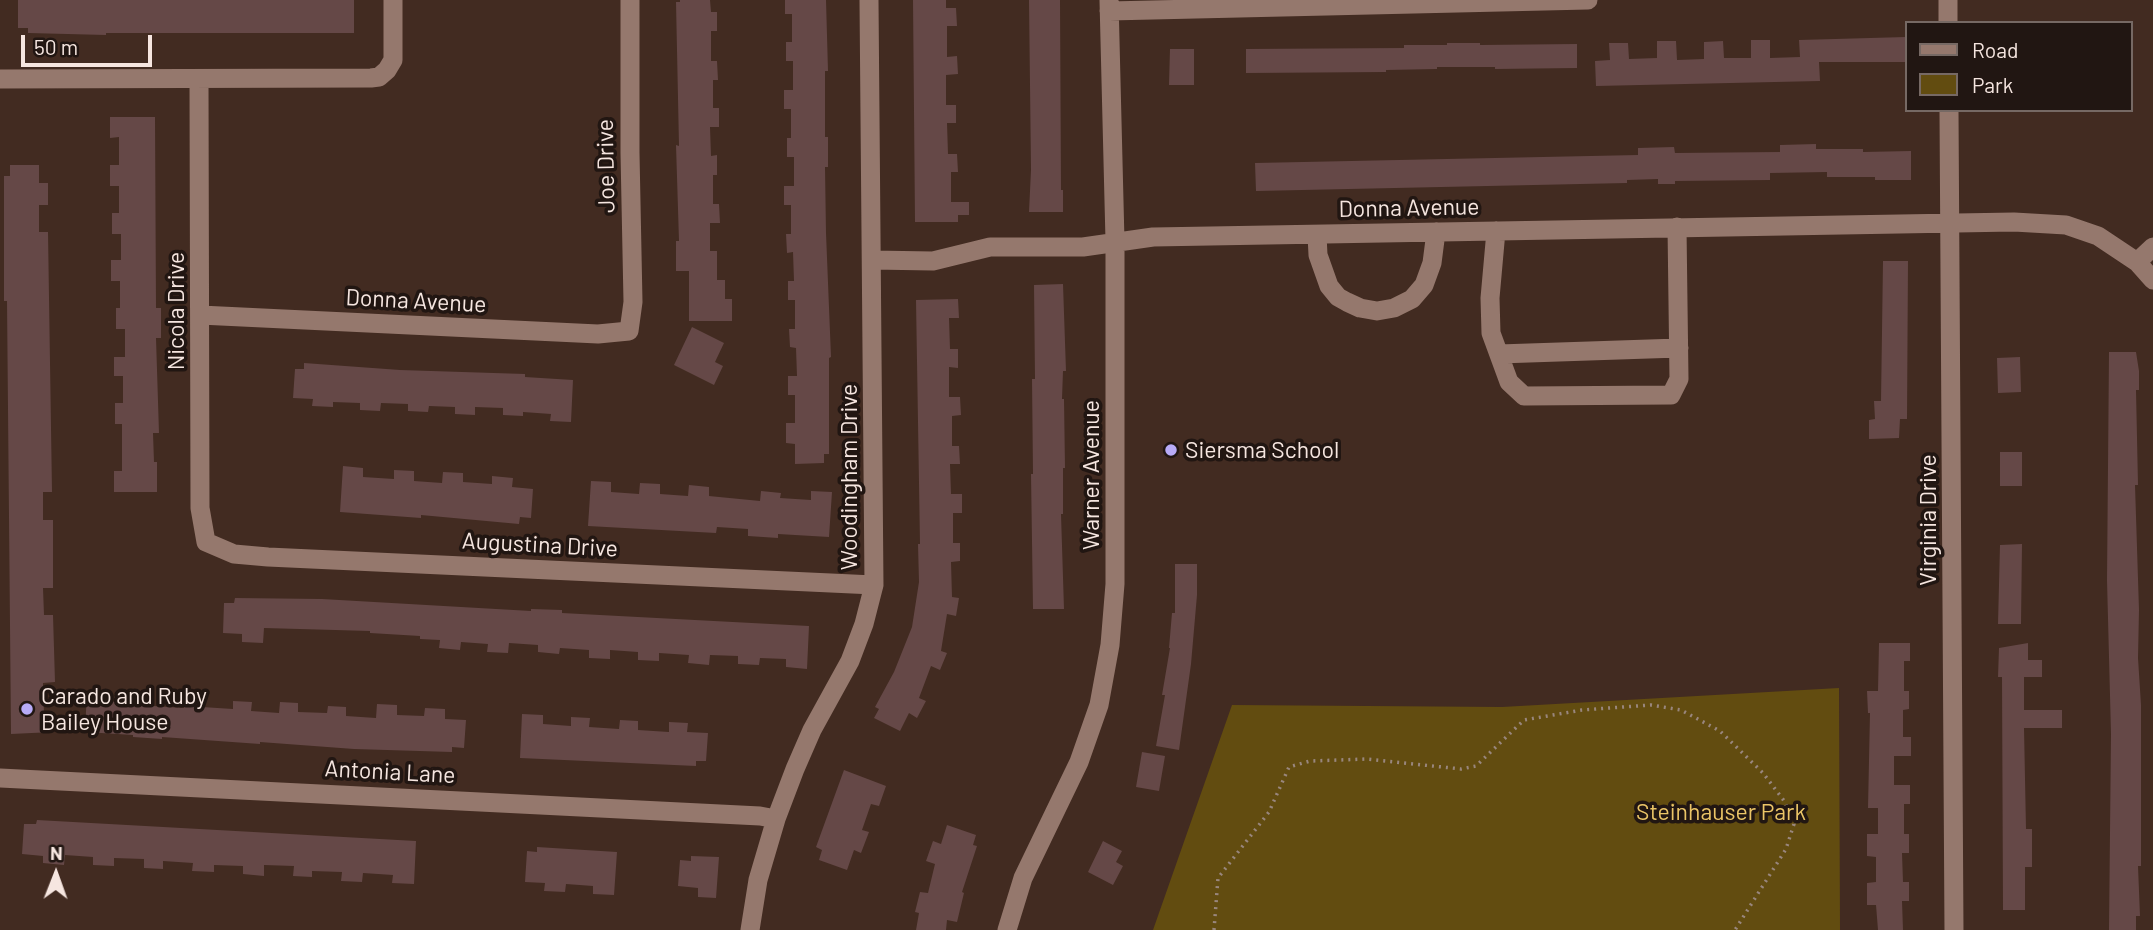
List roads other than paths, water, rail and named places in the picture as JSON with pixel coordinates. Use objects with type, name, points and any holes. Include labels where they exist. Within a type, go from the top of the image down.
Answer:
[{"type":"street","points":[[0,79],[360,80],[379,76],[393,60],[393,0]]},
{"type":"street","name":"Joe Drive","points":[[629,331],[633,302],[630,0]]},
{"type":"street","name":"Woodingham Drive","points":[[750,930],[758,880],[776,819],[812,730],[850,661],[864,624],[874,585],[869,0]]},
{"type":"street","points":[[1109,6],[1588,0]]},
{"type":"street","points":[[1948,0],[1948,21]]},
{"type":"street","name":"Warner Avenue","points":[[1007,930],[1023,878],[1079,762],[1106,676],[1115,584],[1115,241],[1109,6]]},
{"type":"street","name":"Nicola Drive","points":[[199,79],[200,508],[206,542]]},
{"type":"street","name":"Virginia Drive","points":[[1949,112],[1954,930]]},
{"type":"street","name":"Donna Avenue","points":[[872,260],[933,261],[990,247],[1083,247],[1153,237],[2014,222],[2066,225],[2098,236],[2137,262],[2153,279]]},
{"type":"street","points":[[1496,231],[1490,298],[1492,333],[1509,382],[1524,396],[1671,395],[1679,379],[1677,227]]},
{"type":"street","points":[[1317,235],[1318,255],[1329,286],[1338,297],[1347,302],[1377,311],[1394,309],[1412,299],[1424,285],[1432,263],[1436,232]]},
{"type":"street","points":[[2137,262],[2153,247]]},
{"type":"street","name":"Donna Avenue","points":[[200,315],[598,334],[629,331]]},
{"type":"street","points":[[1499,354],[1679,348]]},
{"type":"street","name":"Augustina Drive","points":[[206,542],[234,554],[268,557],[874,585]]},
{"type":"street","name":"Antonia Lane","points":[[0,778],[760,816],[776,819]]},
{"type":"place","name":"Siersma School","points":[[1171,450]]},
{"type":"place","name":"Carado and Ruby Bailey House","points":[[27,709]]},
{"type":"park label","name":"Steinhauser Park","points":[[1721,812]]}]
